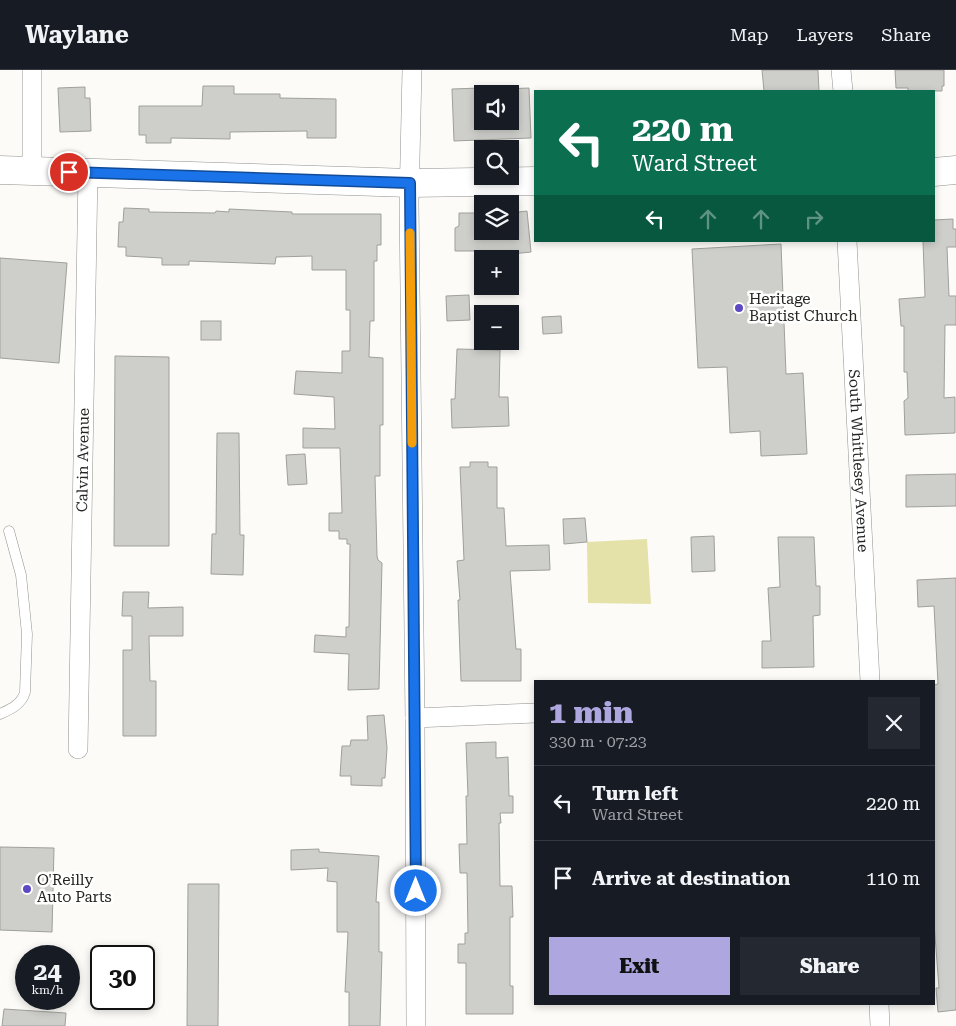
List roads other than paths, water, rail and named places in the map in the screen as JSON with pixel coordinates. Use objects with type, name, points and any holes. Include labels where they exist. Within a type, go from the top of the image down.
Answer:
[{"type":"street","points":[[32,70],[32,171]]},
{"type":"street","points":[[412,70],[410,183],[416,1026]]},
{"type":"street","points":[[842,70],[842,90]]},
{"type":"street","points":[[0,170],[410,183],[534,181]]},
{"type":"street","points":[[935,172],[956,170]]},
{"type":"street","name":"Calvin Avenue","points":[[78,749],[88,172]]},
{"type":"street","name":"South Whittlesey Avenue","points":[[847,242],[870,680]]},
{"type":"street","points":[[415,718],[534,714]]},
{"type":"street","points":[[879,1005],[880,1026]]},
{"type":"lane","points":[[0,714],[13,708],[23,698],[25,692],[26,634],[21,575],[9,531]]},
{"type":"lane","points":[[0,706],[13,708]]},
{"type":"place","name":"Heritage Baptist Church","points":[[739,308]]},
{"type":"place","name":"O'Reilly Auto Parts","points":[[27,889]]}]
